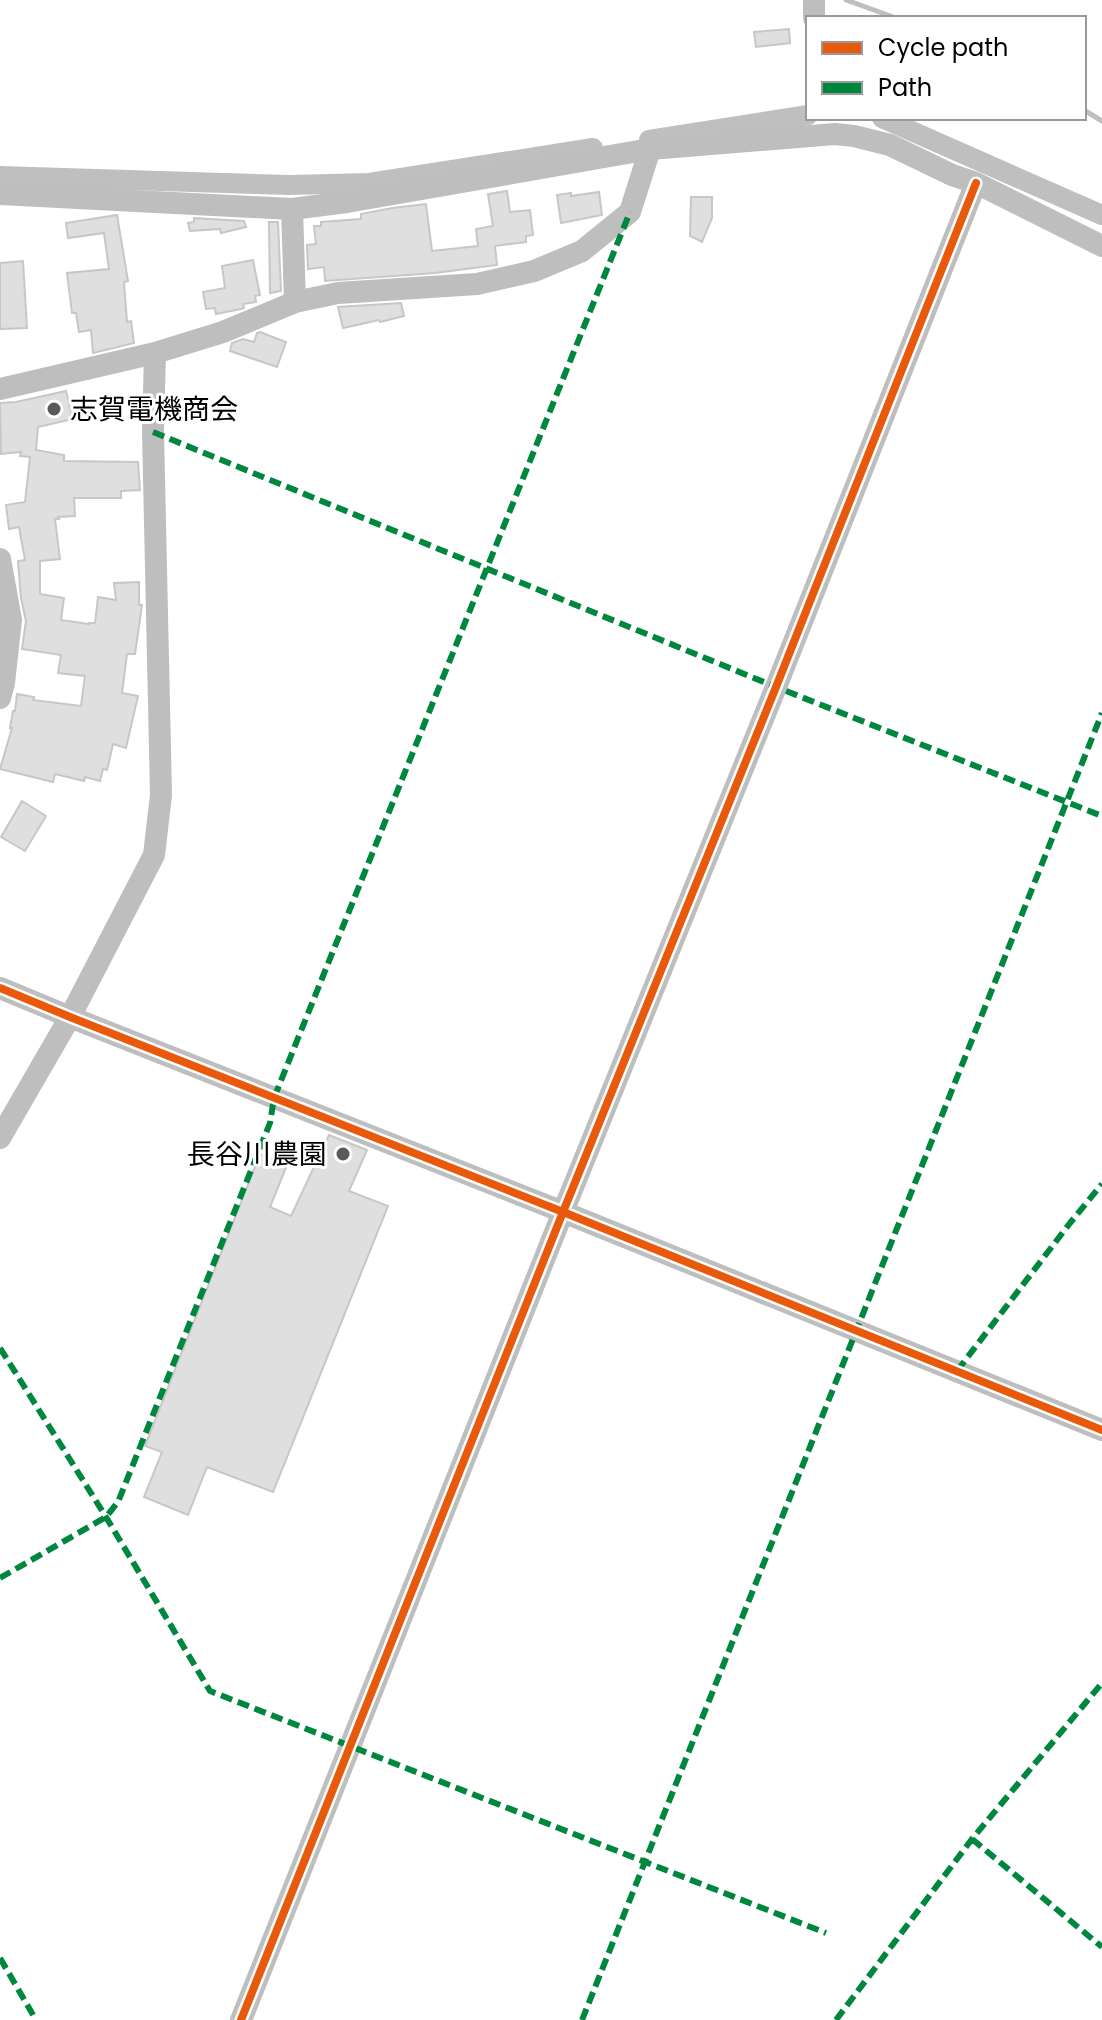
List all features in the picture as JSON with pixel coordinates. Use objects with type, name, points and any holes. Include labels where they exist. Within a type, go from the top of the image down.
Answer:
[{"type":"street","points":[[0,194],[292,209],[650,149],[818,127],[835,134],[890,145],[976,183],[1102,246]]},
{"type":"street","points":[[0,389],[155,353],[223,332],[295,302],[338,293],[477,284],[534,271],[582,251],[630,212],[650,149]]},
{"type":"street","points":[[241,2020],[976,183]]},
{"type":"street","points":[[292,209],[295,302]]},
{"type":"street","points":[[0,1138],[70,1017],[154,855],[161,795],[153,448],[155,353]]},
{"type":"street","points":[[0,559],[11,620],[0,698]]},
{"type":"street","points":[[0,988],[1102,1430]]},
{"type":"building","points":[[789,29],[790,43],[756,47],[754,32]]},
{"type":"building","points":[[507,191],[510,212],[530,210],[533,235],[526,236],[526,242],[495,246],[497,265],[325,281],[324,267],[308,269],[307,245],[316,244],[314,226],[321,226],[321,222],[361,219],[361,214],[392,208],[426,204],[432,251],[478,246],[476,229],[493,226],[488,194]]},
{"type":"building","points":[[599,192],[602,215],[561,223],[557,195]]},
{"type":"building","points":[[691,197],[712,197],[712,218],[702,242],[690,236]]},
{"type":"building","points":[[117,215],[128,281],[124,282],[127,322],[131,321],[134,343],[93,353],[91,330],[79,332],[76,313],[72,313],[67,273],[109,269],[104,233],[68,238],[66,223]]},
{"type":"building","points":[[194,218],[244,221],[246,227],[221,233],[220,229],[190,231],[188,223],[194,222]]},
{"type":"building","points":[[269,222],[278,222],[281,291],[270,293]]},
{"type":"building","points":[[253,260],[260,295],[255,296],[256,302],[216,314],[215,308],[206,309],[203,292],[225,288],[222,266]]},
{"type":"building","points":[[23,261],[27,328],[0,329],[0,263]]},
{"type":"building","points":[[401,303],[404,316],[343,328],[338,307]]},
{"type":"building","points":[[260,332],[286,342],[277,367],[230,351],[232,343],[243,339],[254,342]]},
{"type":"building","points":[[66,391],[73,419],[38,427],[36,450],[64,455],[64,461],[138,462],[140,490],[121,491],[121,498],[74,498],[75,516],[55,519],[60,559],[40,561],[40,594],[64,598],[61,620],[95,623],[98,597],[116,600],[114,583],[139,582],[139,605],[142,605],[135,654],[127,654],[122,693],[138,696],[126,748],[113,744],[107,770],[103,769],[100,781],[85,777],[84,781],[55,774],[53,782],[0,769],[12,728],[17,694],[34,697],[33,700],[81,706],[85,676],[58,673],[61,655],[22,649],[26,621],[18,561],[25,560],[19,527],[9,529],[6,505],[25,502],[30,457],[20,456],[21,452],[1,454],[0,403]]},
{"type":"building","points":[[22,801],[46,816],[25,851],[1,837]]},
{"type":"building","points":[[329,1135],[367,1150],[349,1191],[388,1206],[273,1492],[207,1467],[188,1515],[144,1497],[162,1452],[145,1446],[260,1154],[287,1165],[270,1207],[291,1216]]},
{"type":"waterway","points":[[846,0],[890,16]]},
{"type":"waterway","points":[[1086,111],[1102,121]]},
{"type":"waterway","points":[[649,140],[806,115]]},
{"type":"waterway","points":[[887,120],[1102,215]]},
{"type":"waterway","points":[[0,176],[290,185],[369,183],[593,148]]},
{"type":"marked path","points":[[0,1578],[106,1517],[118,1502],[270,1123],[274,1098],[630,212]]},
{"type":"marked path","points":[[153,432],[776,687],[1102,816]]},
{"type":"marked path","points":[[582,2020],[1102,713]]},
{"type":"marked path","points":[[957,1371],[1102,1184]]},
{"type":"marked path","points":[[0,1348],[210,1691],[826,1933]]},
{"type":"marked path","points":[[836,2020],[972,1839],[1102,1683]]},
{"type":"marked path","points":[[972,1839],[1102,1947]]},
{"type":"marked path","points":[[0,1958],[36,2020]]},
{"type":"cycle path","points":[[241,2020],[976,183]]},
{"type":"cycle path","points":[[0,988],[1102,1430]]},
{"type":"place","name":"志賀電機商会","points":[[54,409]]},
{"type":"place","name":"長谷川農園","points":[[343,1154]]}]
